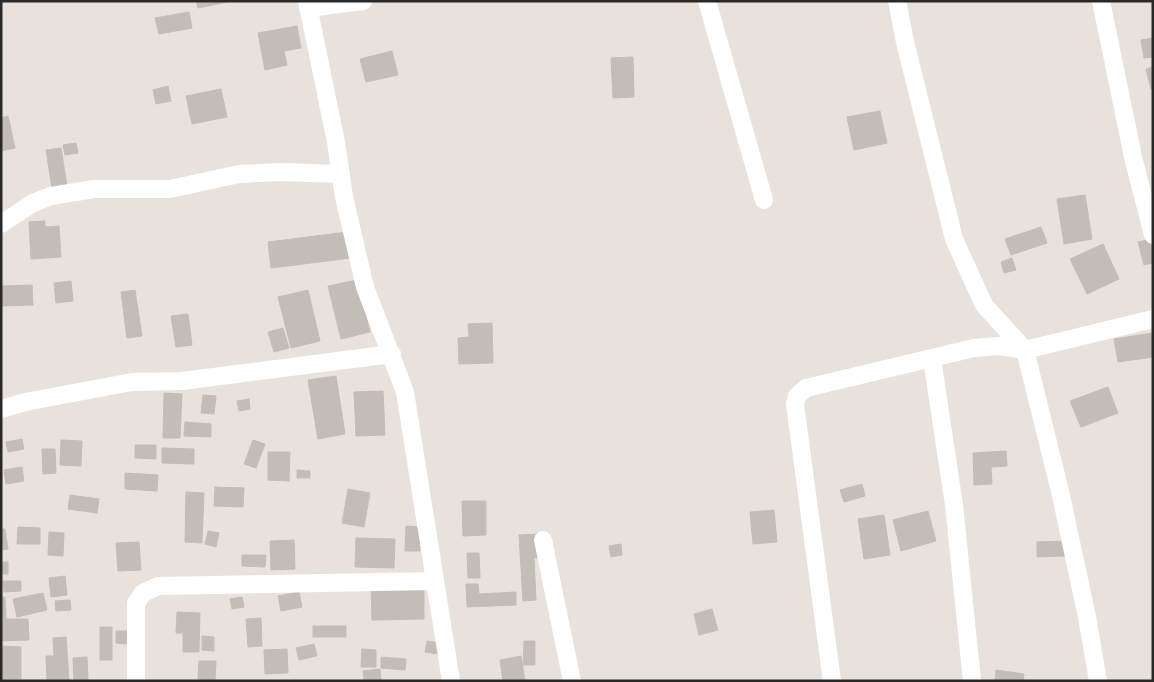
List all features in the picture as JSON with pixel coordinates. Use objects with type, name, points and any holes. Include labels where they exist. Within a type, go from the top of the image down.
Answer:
[{"type":"street","points":[[364,1],[308,5],[336,142],[344,197],[365,287],[392,354],[404,392],[451,681]]},
{"type":"street","points":[[707,1],[764,200]]},
{"type":"street","points":[[897,1],[905,42],[954,239],[984,305],[1025,350],[1062,501],[1087,616],[1098,681]]},
{"type":"street","points":[[1101,1],[1133,157],[1153,235]]},
{"type":"street","points":[[1,224],[33,203],[51,196],[94,189],[170,189],[239,174],[282,172],[341,174]]},
{"type":"street","points":[[832,681],[795,404],[797,396],[806,388],[974,348],[1000,346],[1025,350],[1153,319]]},
{"type":"street","points":[[1,409],[25,402],[132,382],[182,381],[392,354]]},
{"type":"street","points":[[932,359],[954,505],[969,669],[972,681]]},
{"type":"street","points":[[543,540],[572,681]]},
{"type":"street","points":[[136,681],[136,603],[143,593],[158,586],[434,580]]},
{"type":"building","points":[[196,1],[232,1],[198,8]]},
{"type":"building","points":[[189,12],[192,28],[159,34],[155,18]]},
{"type":"building","points":[[297,26],[301,48],[284,51],[287,65],[265,70],[258,33]]},
{"type":"building","points":[[1153,38],[1153,57],[1144,58],[1141,40]]},
{"type":"building","points":[[392,51],[398,75],[366,82],[360,59]]},
{"type":"building","points":[[633,57],[634,97],[613,98],[611,58]]},
{"type":"building","points":[[1153,67],[1153,89],[1151,89],[1146,69]]},
{"type":"building","points":[[168,86],[171,101],[156,104],[153,90]]},
{"type":"building","points":[[221,89],[227,117],[192,124],[186,96]]},
{"type":"building","points":[[880,111],[887,143],[854,150],[847,117]]},
{"type":"building","points":[[8,116],[15,148],[1,151],[1,118]]},
{"type":"building","points":[[76,143],[78,153],[65,155],[63,145]]},
{"type":"building","points":[[61,148],[67,186],[52,188],[46,150]]},
{"type":"building","points":[[1085,195],[1092,239],[1064,244],[1057,199]]},
{"type":"building","points":[[45,221],[45,227],[59,226],[61,257],[31,259],[29,222]]},
{"type":"building","points":[[1041,227],[1047,243],[1011,255],[1005,239]]},
{"type":"building","points":[[348,232],[351,258],[271,268],[268,242]]},
{"type":"building","points":[[1151,239],[1153,263],[1144,265],[1138,242]]},
{"type":"building","points":[[1103,244],[1119,279],[1087,294],[1070,259]]},
{"type":"building","points":[[1012,258],[1016,270],[1004,273],[1001,262]]},
{"type":"building","points":[[357,280],[370,332],[341,339],[328,286]]},
{"type":"building","points":[[71,281],[73,301],[56,303],[54,283]]},
{"type":"building","points":[[32,285],[33,305],[1,306],[1,286]]},
{"type":"building","points":[[135,290],[142,336],[127,338],[121,292]]},
{"type":"building","points":[[308,290],[320,341],[291,348],[278,297]]},
{"type":"building","points":[[188,314],[192,345],[176,347],[171,316]]},
{"type":"building","points":[[492,323],[493,363],[459,364],[458,338],[469,337],[468,324]]},
{"type":"building","points":[[283,328],[289,348],[274,352],[268,332]]},
{"type":"building","points":[[1153,333],[1153,357],[1118,362],[1114,339]]},
{"type":"building","points":[[336,376],[345,434],[318,439],[308,380]]},
{"type":"building","points":[[1108,387],[1118,413],[1081,427],[1070,401]]},
{"type":"building","points":[[383,391],[385,435],[356,436],[354,392]]},
{"type":"building","points":[[164,393],[182,394],[180,438],[163,438]]},
{"type":"building","points":[[203,395],[216,396],[214,414],[201,413]]},
{"type":"building","points":[[249,399],[250,409],[239,411],[237,401]]},
{"type":"building","points":[[185,422],[211,424],[211,437],[184,436]]},
{"type":"building","points":[[22,439],[24,449],[8,452],[6,442]]},
{"type":"building","points":[[61,440],[82,441],[81,466],[60,465]]},
{"type":"building","points":[[253,440],[265,444],[256,468],[244,464]]},
{"type":"building","points":[[135,445],[156,445],[156,459],[135,458]]},
{"type":"building","points":[[162,448],[194,449],[194,464],[162,463]]},
{"type":"building","points":[[42,449],[55,449],[56,473],[43,474]]},
{"type":"building","points":[[1006,451],[1007,466],[991,467],[992,484],[974,485],[973,453]]},
{"type":"building","points":[[268,452],[290,452],[289,481],[268,480]]},
{"type":"building","points":[[22,467],[24,481],[6,484],[4,470]]},
{"type":"building","points":[[297,470],[310,471],[310,478],[297,478]]},
{"type":"building","points":[[125,473],[158,475],[157,491],[125,489]]},
{"type":"building","points":[[862,484],[865,496],[844,502],[840,490]]},
{"type":"building","points":[[215,487],[244,488],[243,507],[214,506]]},
{"type":"building","points":[[348,489],[370,493],[364,527],[342,523]]},
{"type":"building","points":[[186,492],[204,493],[202,543],[185,542]]},
{"type":"building","points":[[70,495],[99,499],[97,513],[68,509]]},
{"type":"building","points":[[462,501],[486,501],[486,535],[463,536]]},
{"type":"building","points":[[774,510],[777,542],[753,544],[750,512]]},
{"type":"building","points":[[928,511],[936,541],[901,551],[893,520]]},
{"type":"building","points":[[884,515],[890,555],[864,559],[858,519]]},
{"type":"building","points":[[406,526],[420,527],[420,551],[405,551]]},
{"type":"building","points":[[18,527],[40,528],[40,544],[17,544]]},
{"type":"building","points":[[1,529],[5,529],[8,549],[1,550]]},
{"type":"building","points":[[208,531],[219,533],[216,547],[205,544]]},
{"type":"building","points":[[49,532],[64,533],[63,556],[48,555]]},
{"type":"building","points":[[542,534],[543,558],[534,558],[536,600],[523,601],[519,535]]},
{"type":"building","points":[[356,538],[395,539],[394,568],[355,567]]},
{"type":"building","points":[[294,540],[295,569],[271,570],[270,541]]},
{"type":"building","points":[[1066,541],[1066,556],[1037,557],[1037,542]]},
{"type":"building","points":[[139,542],[141,570],[118,571],[116,543]]},
{"type":"building","points":[[621,544],[622,555],[611,557],[609,546]]},
{"type":"building","points":[[467,553],[479,553],[480,578],[468,578]]},
{"type":"building","points":[[242,555],[266,555],[265,567],[242,566]]},
{"type":"building","points":[[1,562],[8,562],[8,574],[1,574]]},
{"type":"building","points":[[65,576],[67,595],[51,597],[49,578]]},
{"type":"building","points":[[3,581],[21,581],[21,591],[4,592]]},
{"type":"building","points":[[466,584],[478,584],[479,594],[516,592],[516,605],[467,607]]},
{"type":"building","points":[[424,587],[424,619],[372,620],[371,588]]},
{"type":"building","points":[[299,592],[302,607],[281,611],[278,596]]},
{"type":"building","points":[[43,593],[47,610],[17,617],[13,599]]},
{"type":"building","points":[[5,597],[6,619],[28,619],[29,640],[1,641],[1,598]]},
{"type":"building","points":[[242,597],[244,607],[232,609],[230,599]]},
{"type":"building","points":[[70,600],[71,610],[56,611],[55,601]]},
{"type":"building","points":[[712,609],[718,630],[699,635],[694,614]]},
{"type":"building","points":[[177,612],[200,613],[199,652],[183,652],[183,633],[176,633]]},
{"type":"building","points":[[261,618],[262,646],[248,647],[246,619]]},
{"type":"building","points":[[313,626],[346,626],[346,637],[313,637]]},
{"type":"building","points":[[100,627],[112,627],[112,660],[100,660]]},
{"type":"building","points":[[116,631],[129,631],[128,644],[116,643]]},
{"type":"building","points":[[202,636],[214,637],[214,651],[202,650]]},
{"type":"building","points":[[66,637],[69,680],[47,681],[46,656],[54,656],[53,638]]},
{"type":"building","points":[[427,641],[440,643],[438,654],[425,652]]},
{"type":"building","points":[[524,641],[535,641],[535,665],[523,665]]},
{"type":"building","points":[[314,644],[317,656],[299,660],[296,648]]},
{"type":"building","points":[[1,646],[21,647],[21,679],[1,679]]},
{"type":"building","points":[[287,649],[288,673],[265,674],[264,650]]},
{"type":"building","points":[[362,649],[376,650],[376,667],[361,667]]},
{"type":"building","points":[[521,656],[525,681],[503,681],[500,660]]},
{"type":"building","points":[[87,657],[88,681],[74,681],[73,658]]},
{"type":"building","points":[[381,657],[406,659],[405,670],[381,668]]},
{"type":"building","points":[[199,661],[216,661],[215,680],[198,679]]},
{"type":"building","points":[[380,669],[381,680],[364,681],[363,671]]},
{"type":"building","points":[[996,670],[1024,674],[1023,681],[995,681]]}]
